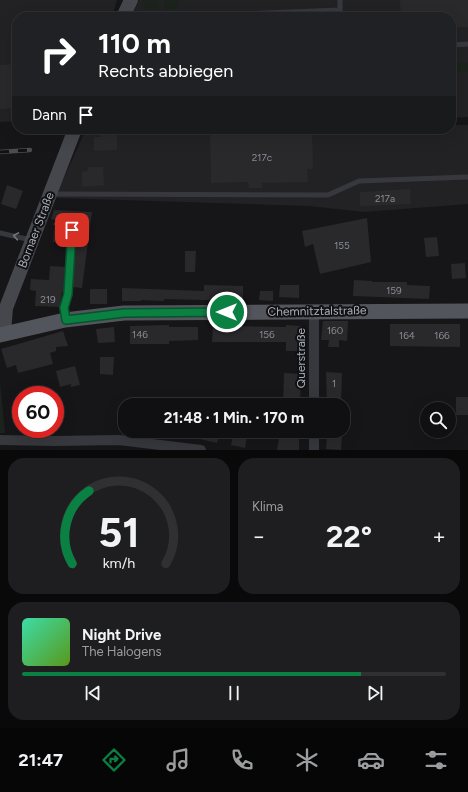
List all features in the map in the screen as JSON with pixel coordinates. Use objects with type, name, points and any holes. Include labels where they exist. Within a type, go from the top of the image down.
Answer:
[{"type":"main road","points":[[125,12],[130,0]]},
{"type":"main road","name":"Bornaer Straße","points":[[2,334],[6,308],[73,134]]},
{"type":"main road","name":"Chemnitztalstraße","points":[[2,334],[66,320],[124,313],[468,311]]},
{"type":"street","name":"Querstraße","points":[[314,312],[314,398]]},
{"type":"street","points":[[314,438],[314,450]]},
{"type":"street","points":[[0,440],[119,440],[201,450]]},
{"type":"lane","points":[[291,12],[340,10],[340,0]]},
{"type":"lane","points":[[456,45],[468,44]]},
{"type":"lane","points":[[50,194],[328,195],[360,181],[468,177]]},
{"type":"lane","points":[[56,224],[72,230],[68,294],[64,308],[66,320]]},
{"type":"lane","points":[[0,233],[32,240]]},
{"type":"shaded area","points":[[0,0],[117,0],[113,12],[12,12],[12,121],[0,122]]},
{"type":"shaded area","points":[[139,0],[468,0],[468,117],[456,118],[456,12],[134,12]]},
{"type":"shaded area","points":[[143,0],[158,0],[158,10],[147,9],[143,6]]},
{"type":"shaded area","points":[[164,0],[180,0],[177,9],[164,10]]},
{"type":"shaded area","points":[[456,63],[468,63],[468,72],[456,72]]},
{"type":"shaded area","points":[[456,125],[468,125],[468,204],[364,212],[309,206],[55,198],[84,134],[456,134]]},
{"type":"shaded area","points":[[0,382],[5,433],[0,433]]},
{"type":"building","points":[[400,0],[468,0],[468,27],[456,27],[456,12],[401,12]]},
{"type":"building","points":[[12,64],[12,108],[0,109],[0,65]]},
{"type":"building","points":[[210,134],[312,134],[313,169],[307,169],[308,182],[262,183],[262,188],[249,188],[248,182],[211,183]]},
{"type":"building","points":[[101,135],[117,135],[117,150],[94,151],[94,137],[101,137]]},
{"type":"building","points":[[88,167],[103,167],[104,185],[82,187],[82,172],[88,171]]},
{"type":"building","points":[[7,185],[23,191],[16,209],[1,204]]},
{"type":"building","points":[[410,189],[411,204],[360,206],[360,192]]},
{"type":"building","points":[[54,210],[92,212],[82,288],[72,287],[79,221],[62,220],[62,222],[51,219]]},
{"type":"building","points":[[367,218],[371,262],[320,274],[313,244],[305,247],[302,231]]},
{"type":"building","points":[[54,227],[61,230],[61,243],[53,242]]},
{"type":"building","points":[[437,237],[439,256],[426,257],[424,238]]},
{"type":"building","points":[[185,251],[196,251],[195,272],[185,272]]},
{"type":"building","points":[[465,263],[466,278],[452,279],[451,264]]},
{"type":"building","points":[[50,266],[66,267],[64,293],[62,292],[60,307],[35,306],[36,291],[30,290],[31,279],[49,280]]},
{"type":"building","points":[[354,280],[372,282],[407,282],[407,285],[430,286],[429,299],[353,296]]},
{"type":"building","points":[[204,285],[243,286],[243,301],[164,299],[164,301],[122,301],[122,288],[204,291]]},
{"type":"building","points":[[280,285],[299,285],[299,298],[279,297]]},
{"type":"building","points":[[90,289],[107,289],[107,304],[90,304]]},
{"type":"building","points":[[260,291],[273,291],[273,301],[259,300]]},
{"type":"building","points":[[323,321],[348,321],[347,341],[339,340],[339,347],[328,347],[329,340],[321,340]]},
{"type":"building","points":[[390,324],[460,324],[460,347],[390,346]]},
{"type":"building","points":[[169,325],[169,327],[198,327],[198,340],[169,341],[169,344],[130,344],[130,326]]},
{"type":"building","points":[[286,325],[301,326],[300,351],[286,351],[286,342],[212,342],[213,326],[286,327]]},
{"type":"building","points":[[114,327],[115,342],[98,343],[96,329]]},
{"type":"building","points":[[63,331],[68,346],[56,347],[56,351],[50,353],[53,364],[18,373],[16,365],[7,368],[1,349]]},
{"type":"building","points":[[100,357],[114,357],[113,375],[100,374]]},
{"type":"building","points":[[75,366],[80,385],[71,387],[71,384],[60,386],[56,371]]},
{"type":"building","points":[[326,372],[342,373],[341,398],[327,398]]},
{"type":"building","points":[[284,373],[301,374],[300,398],[283,398]]},
{"type":"building","points":[[456,397],[468,397],[468,415],[456,415]]},
{"type":"building","points":[[196,438],[218,438],[217,443]]},
{"type":"building","points":[[232,438],[247,438],[245,448],[231,445]]},
{"type":"building","points":[[279,438],[299,438],[299,450],[277,450]]},
{"type":"building","points":[[327,438],[342,438],[341,450],[326,449]]},
{"type":"railway","points":[[0,152],[30,150]]},
{"type":"route","points":[[72,230],[68,294],[64,308],[66,320],[124,313],[227,312]]}]
